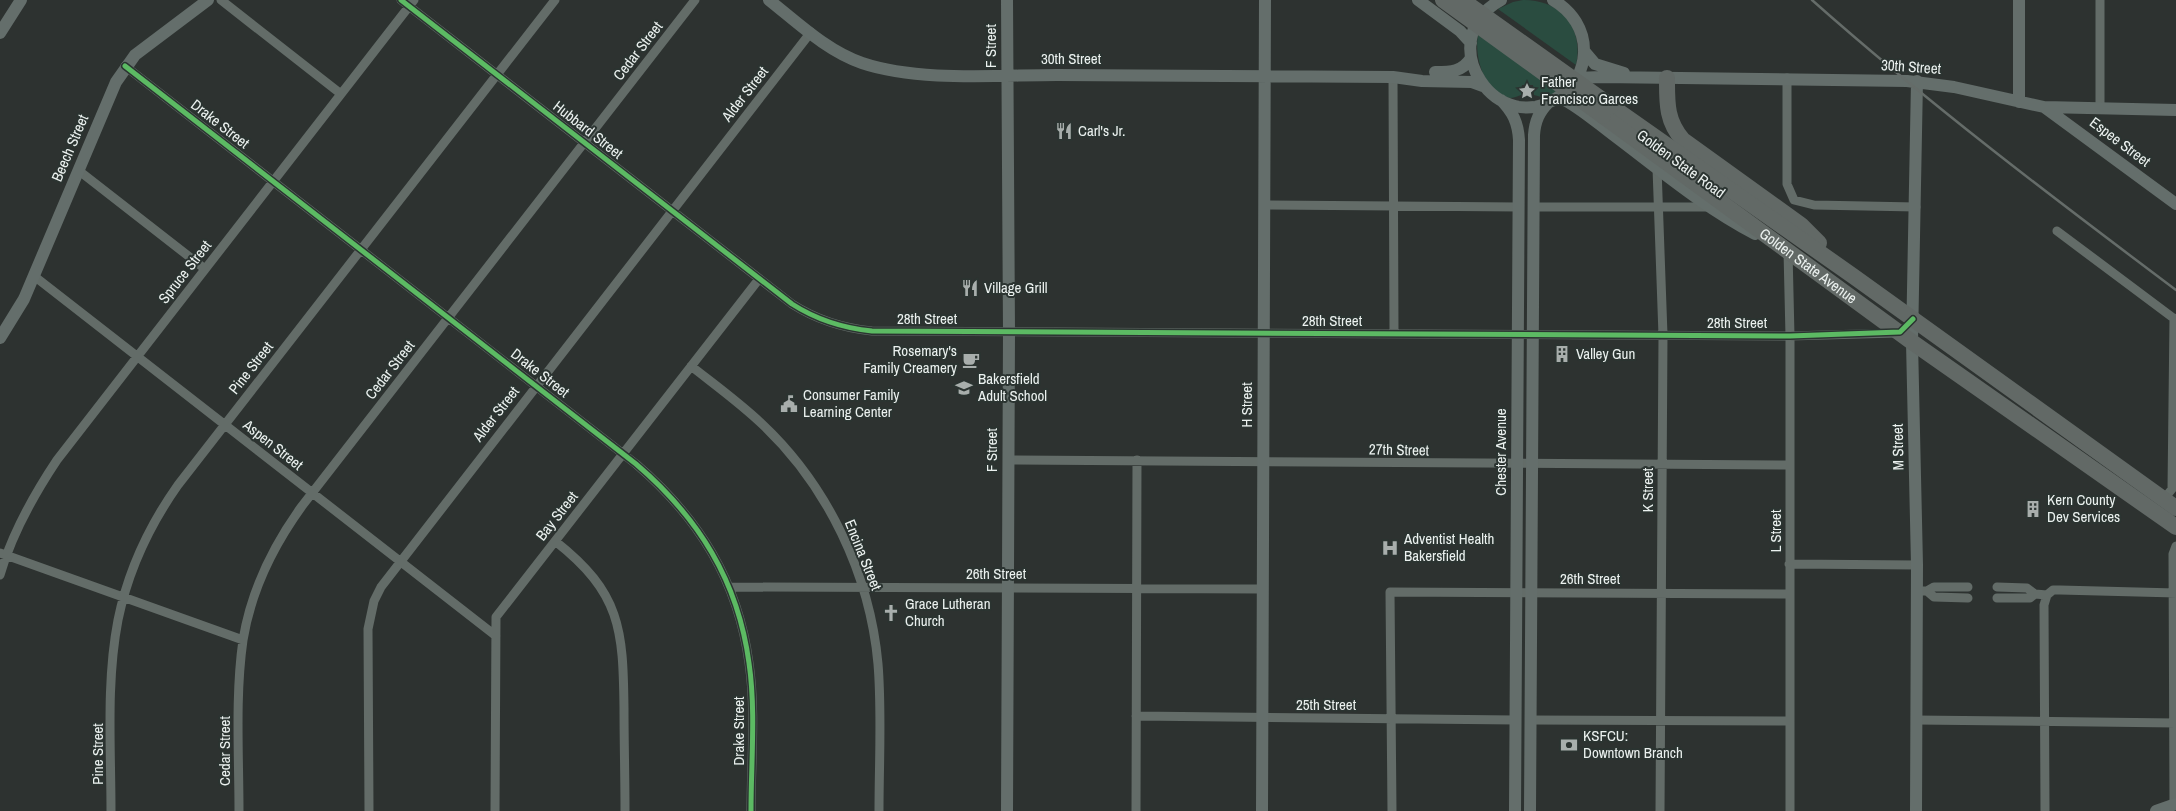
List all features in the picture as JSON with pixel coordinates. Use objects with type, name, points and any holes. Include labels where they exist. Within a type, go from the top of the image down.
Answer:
[{"type":"highway","name":"Golden State Avenue","points":[[1443,0],[1853,276],[2170,504]]},
{"type":"highway","name":"Golden State Avenue","points":[[1462,0],[1788,251],[1906,337],[2176,527]]},
{"type":"highway","points":[[1667,78],[1668,114],[1677,132],[1684,140],[1801,225],[1853,276]]},
{"type":"highway","points":[[2050,439],[2072,446],[2141,494],[2170,504]]},
{"type":"street","name":"Beech Street","points":[[0,338],[19,309],[116,82],[125,66],[143,49],[208,0]]},
{"type":"street","points":[[221,0],[341,94]]},
{"type":"street","name":"Hubbard Street","points":[[401,0],[412,3],[497,74],[760,279]]},
{"type":"street","name":"Pine Street","points":[[111,811],[112,674],[118,620],[139,552],[156,518],[178,485],[224,424],[555,0]]},
{"type":"street","name":"Cedar Street","points":[[239,811],[240,671],[243,640],[254,595],[263,570],[288,525],[695,0]]},
{"type":"street","name":"30th Street","points":[[769,0],[845,55],[882,68],[920,74],[1393,77],[1422,81],[1472,82],[1483,86]]},
{"type":"street","name":"F Street","points":[[1007,811],[1009,460],[1008,0]]},
{"type":"street","name":"H Street","points":[[1262,811],[1265,0]]},
{"type":"street","points":[[1418,0],[1460,31],[1471,43]]},
{"type":"street","points":[[1497,0],[1483,15],[1475,28],[1471,43],[1471,58],[1475,73],[1483,86],[1501,100],[1530,107],[1554,100]]},
{"type":"street","points":[[1553,0],[1569,12],[1580,29],[1584,51],[1577,78]]},
{"type":"street","points":[[2019,0],[2019,102]]},
{"type":"street","points":[[2100,0],[2100,109]]},
{"type":"street","points":[[0,32],[15,2]]},
{"type":"street","name":"Spruce Street","points":[[0,575],[3,554],[42,482],[137,356],[412,3]]},
{"type":"street","name":"Alder Street","points":[[369,811],[368,629],[374,601],[381,587],[811,32]]},
{"type":"street","name":"30th Street","points":[[1584,51],[1596,64],[1641,78]]},
{"type":"street","name":"30th Street","points":[[1393,77],[1423,72],[1457,71],[1467,65],[1471,58]]},
{"type":"street","name":"Drake Street","points":[[125,66],[623,454],[657,482],[685,512],[709,546],[730,587],[739,614],[750,665],[752,691],[751,811]]},
{"type":"street","points":[[1393,77],[1394,334]]},
{"type":"street","name":"30th Street","points":[[1577,78],[1787,78],[1917,81],[1954,87],[2044,107],[2176,110]]},
{"type":"street","name":"Chester Avenue","points":[[1530,811],[1535,125],[1539,113],[1577,78]]},
{"type":"street","points":[[1787,78],[1787,184],[1794,200],[1814,205],[1916,207]]},
{"type":"street","name":"M Street","points":[[1916,811],[1916,720],[1922,591],[1917,565],[1906,337],[1913,319],[1917,81]]},
{"type":"street","name":"Chester Avenue","points":[[1501,100],[1510,109],[1519,128],[1515,811]]},
{"type":"street","name":"Golden State Road","points":[[1554,100],[1581,109],[1657,168],[1734,223],[1788,251]]},
{"type":"street","name":"Espee Street","points":[[2044,107],[2176,204]]},
{"type":"street","name":"K Street","points":[[1657,168],[1663,335],[1660,811]]},
{"type":"street","points":[[78,170],[205,269]]},
{"type":"street","points":[[1264,205],[1519,207]]},
{"type":"street","points":[[1534,206],[1712,207]]},
{"type":"street","points":[[2057,231],[2175,319],[2172,489],[2170,504]]},
{"type":"street","name":"L Street","points":[[1788,251],[1790,336],[1790,811]]},
{"type":"street","name":"Aspen Street","points":[[34,276],[496,636]]},
{"type":"street","name":"28th Street","points":[[760,279],[805,312],[820,320],[852,330],[872,332],[1906,337]]},
{"type":"street","name":"Bay Street","points":[[495,811],[496,617],[760,279]]},
{"type":"street","name":"Encina Street","points":[[691,366],[762,424],[798,464],[823,500],[841,532],[863,588],[878,662],[879,811]]},
{"type":"street","name":"27th Street","points":[[1009,460],[1790,465]]},
{"type":"street","points":[[1136,811],[1137,460]]},
{"type":"street","points":[[555,541],[584,565],[595,579],[610,605],[621,638],[624,655],[625,811]]},
{"type":"street","points":[[2156,811],[2175,805],[2174,593],[2172,554],[2176,546]]},
{"type":"street","points":[[3,554],[243,640]]},
{"type":"street","points":[[1789,564],[1917,565]]},
{"type":"street","name":"26th Street","points":[[730,587],[1263,589]]},
{"type":"street","points":[[1922,591],[1934,587],[1968,587]]},
{"type":"street","points":[[1997,588],[2027,588],[2035,594],[2047,595]]},
{"type":"street","points":[[2045,811],[2044,605],[2047,595],[2053,590],[2174,593]]},
{"type":"street","points":[[1922,591],[1934,597],[1968,598]]},
{"type":"street","name":"26th Street","points":[[1391,718],[1390,592],[1789,594]]},
{"type":"street","points":[[1997,598],[2030,598],[2035,594]]},
{"type":"street","name":"25th Street","points":[[1136,716],[1262,719],[1391,718],[1516,720]]},
{"type":"street","points":[[1391,718],[1392,811]]},
{"type":"street","points":[[1516,720],[1524,763],[1531,771]]},
{"type":"street","points":[[1531,720],[1790,722]]},
{"type":"street","points":[[1916,720],[2044,723],[2175,723]]},
{"type":"green space","points":[[1523,0],[1537,1],[1548,5],[1567,18],[1573,28],[1576,39],[1578,51],[1576,65],[1498,9],[1513,2]]},
{"type":"green space","points":[[1478,35],[1559,90],[1545,98],[1534,95],[1533,85],[1522,85],[1521,95],[1510,98],[1501,95],[1487,82],[1483,73],[1478,53]]},
{"type":"railway","points":[[1812,0],[1945,112],[2037,185],[2176,290]]},
{"type":"cycle path","points":[[401,0],[792,304],[820,319],[850,328],[872,331],[1790,336],[1900,332],[1913,319]]},
{"type":"cycle path","points":[[125,66],[636,464],[679,506],[697,529],[725,578],[736,605],[744,633],[752,699],[751,811]]},
{"type":"place","name":"Father Francisco Garces","points":[[1527,91]]},
{"type":"place","name":"Carl's Jr.","points":[[1064,131]]},
{"type":"place","name":"Village Grill","points":[[970,288]]},
{"type":"place","name":"Valley Gun","points":[[1562,354]]},
{"type":"place","name":"Rosemary's Family Creamery","points":[[971,360]]},
{"type":"place","name":"Bakersfield Adult School","points":[[964,388]]},
{"type":"place","name":"Consumer Family Learning Center","points":[[789,404]]},
{"type":"place","name":"Kern County Dev Services","points":[[2033,509]]},
{"type":"place","name":"Adventist Health Bakersfield","points":[[1390,548]]},
{"type":"place","name":"Grace Lutheran Church","points":[[891,613]]},
{"type":"place","name":"KSFCU: Downtown Branch","points":[[1569,745]]}]
